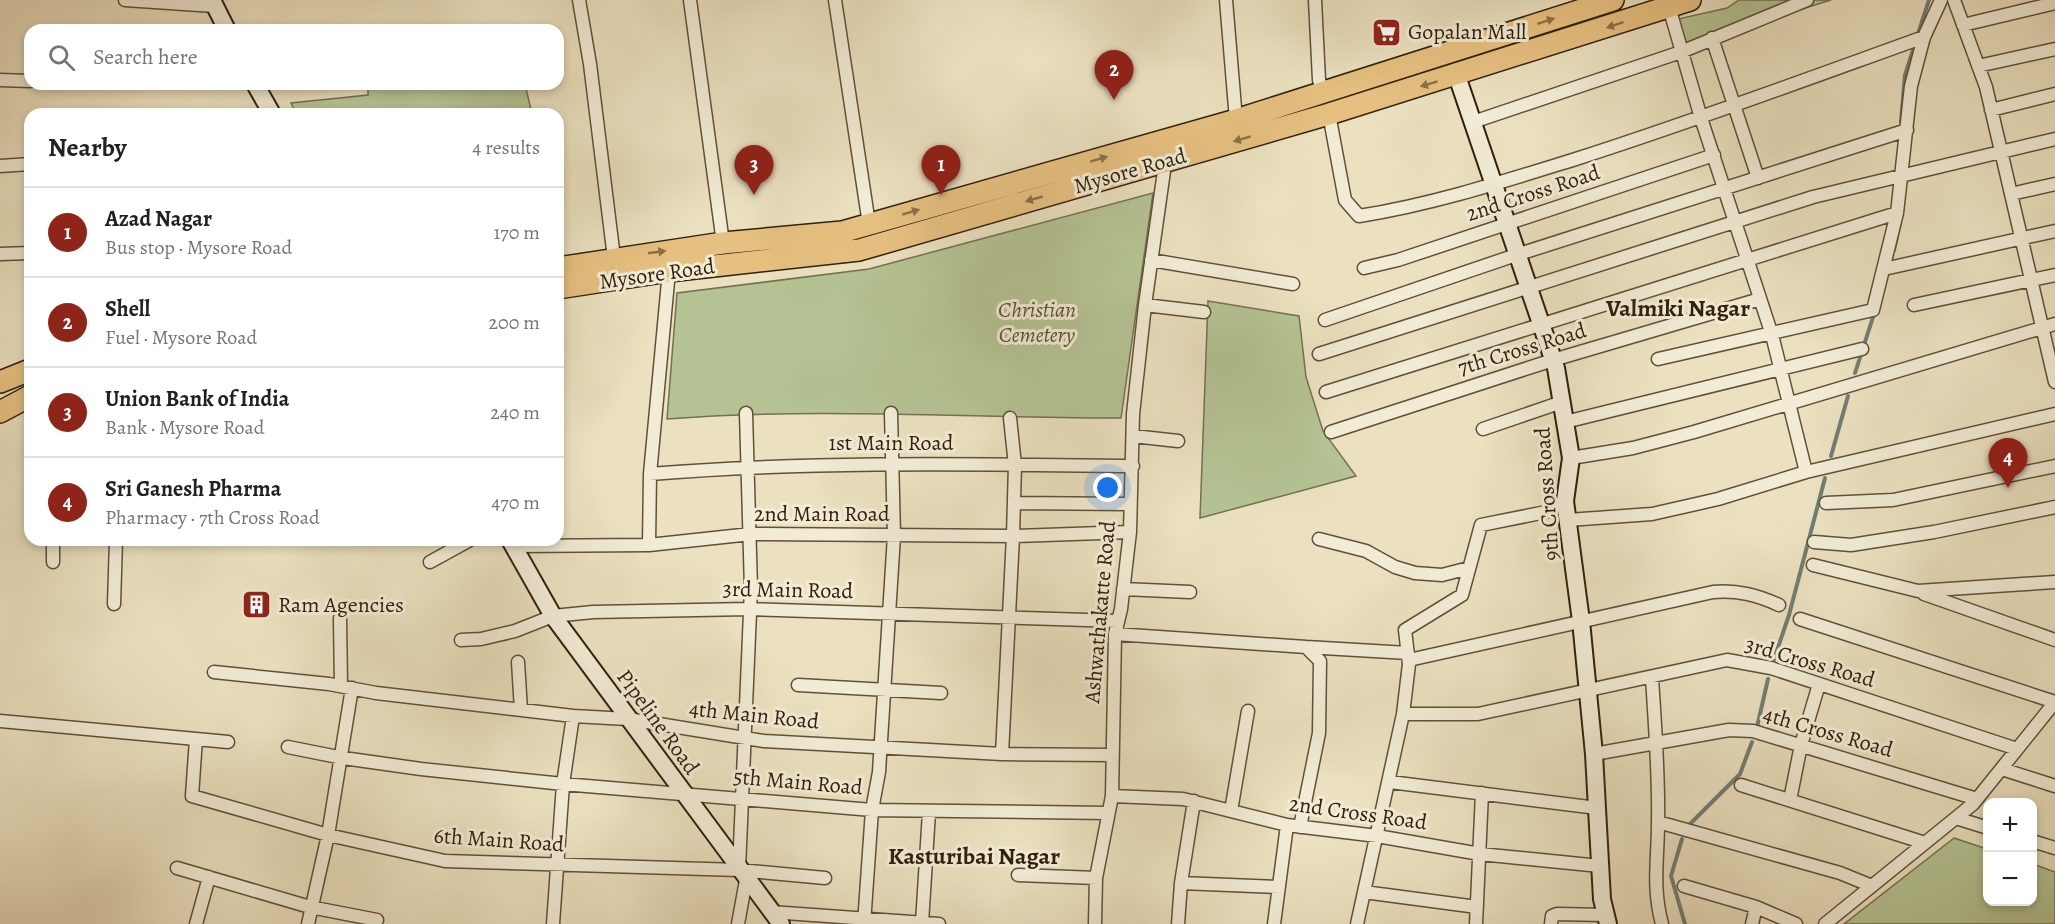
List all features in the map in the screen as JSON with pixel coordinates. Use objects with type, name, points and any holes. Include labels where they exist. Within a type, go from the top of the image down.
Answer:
[{"type":"highway","name":"Mysore Road","points":[[564,287],[669,271],[859,250],[1167,150],[1236,120],[1612,0]]},
{"type":"highway","name":"Mysore Road","points":[[564,267],[723,243],[842,232],[1167,150],[1329,114],[1457,76],[1690,0]]},
{"type":"highway","points":[[0,382],[24,372]]},
{"type":"highway","points":[[0,412],[24,399]]},
{"type":"street","points":[[125,0],[213,3],[223,24]]},
{"type":"street","points":[[579,0],[590,64],[614,258]]},
{"type":"street","points":[[690,0],[723,243]]},
{"type":"street","points":[[835,0],[869,224]]},
{"type":"street","points":[[1226,0],[1236,120]]},
{"type":"street","points":[[1315,0],[1319,80],[1323,92]]},
{"type":"street","points":[[1473,122],[1681,52],[1807,0]]},
{"type":"street","points":[[1658,359],[1772,335],[1873,310],[1897,213],[1902,176],[1904,131],[1911,86],[1924,37],[1941,0]]},
{"type":"street","points":[[1954,0],[1991,110],[2053,365],[2055,382]]},
{"type":"street","points":[[1963,25],[2055,3]]},
{"type":"street","points":[[1669,8],[1701,118],[1772,335],[1806,472]]},
{"type":"street","points":[[1329,114],[1345,200],[1359,216],[1405,209],[1495,185],[1701,118],[1924,37]]},
{"type":"street","points":[[1712,38],[1758,178]]},
{"type":"street","points":[[1978,66],[2055,49]]},
{"type":"street","name":"9th Cross Road","points":[[1457,76],[1553,360],[1562,402],[1571,458],[1565,501],[1581,621],[1593,754],[1602,899],[1607,919]]},
{"type":"street","points":[[0,80],[24,81]]},
{"type":"street","points":[[258,90],[269,108]]},
{"type":"street","points":[[1991,110],[2055,94]]},
{"type":"street","points":[[1325,320],[1516,255],[1904,131]]},
{"type":"street","points":[[1319,354],[1735,224],[1813,197],[2055,139]]},
{"type":"street","name":"Ashwathakatte Road","points":[[1095,924],[1096,878],[1112,796],[1114,634],[1118,621],[1130,532],[1129,504],[1133,436],[1145,305],[1167,150]]},
{"type":"street","name":"2nd Cross Road","points":[[1364,268],[1398,260],[1714,155]]},
{"type":"street","points":[[0,166],[24,164]]},
{"type":"street","points":[[2011,194],[2055,184]]},
{"type":"street","points":[[1326,392],[1897,213]]},
{"type":"street","points":[[1884,268],[2055,231]]},
{"type":"street","points":[[0,254],[24,253]]},
{"type":"street","points":[[1151,260],[1293,284]]},
{"type":"street","points":[[649,545],[650,474],[669,271]]},
{"type":"street","points":[[1914,305],[2055,275]]},
{"type":"street","name":"7th Cross Road","points":[[1332,432],[1553,360],[1760,299]]},
{"type":"street","points":[[1145,305],[1203,312]]},
{"type":"street","points":[[1571,458],[1586,458],[1633,448],[1788,405],[2055,324]]},
{"type":"street","points":[[1565,422],[1862,349]]},
{"type":"street","points":[[1483,429],[1562,402]]},
{"type":"street","points":[[738,924],[742,875],[742,797],[751,534],[746,413]]},
{"type":"street","points":[[865,922],[872,810],[879,772],[894,536],[891,414]]},
{"type":"street","points":[[1568,520],[1652,514],[1718,499],[1806,472],[2055,414]]},
{"type":"street","points":[[1002,754],[1007,689],[1007,615],[1015,465],[1010,418]]},
{"type":"street","points":[[1133,436],[1178,441]]},
{"type":"street","name":"1st Main Road","points":[[650,474],[748,466],[893,462],[1133,466]]},
{"type":"street","points":[[1826,503],[1893,500],[2055,466]]},
{"type":"street","points":[[1357,924],[1390,782],[1403,714],[1408,656],[1405,630],[1462,595],[1481,525],[1546,512],[1565,501]]},
{"type":"street","points":[[1014,503],[1129,504]]},
{"type":"street","points":[[1814,542],[1861,544],[1934,532],[2055,507]]},
{"type":"street","name":"2nd Main Road","points":[[564,544],[649,545],[751,534],[1013,536],[1130,532]]},
{"type":"street","points":[[1318,539],[1366,551],[1395,567],[1415,573],[1442,575],[1469,568]]},
{"type":"street","points":[[53,546],[53,562]]},
{"type":"street","points":[[114,604],[116,546]]},
{"type":"street","points":[[429,562],[459,546]]},
{"type":"street","name":"Pipeline Road","points":[[514,546],[553,616],[742,875],[776,918]]},
{"type":"street","points":[[1813,565],[1918,591],[2055,640]]},
{"type":"street","points":[[1918,591],[2055,582]]},
{"type":"street","points":[[1123,589],[1190,592]]},
{"type":"street","points":[[1114,634],[1408,656],[1713,592],[1754,594],[1779,605]]},
{"type":"street","name":"3rd Main Road","points":[[461,640],[481,639],[515,631],[553,616],[593,612],[748,609],[1007,615],[1118,621]]},
{"type":"street","points":[[308,924],[343,758],[346,687],[340,618]]},
{"type":"street","points":[[1800,619],[2055,702],[1977,799],[1826,924]]},
{"type":"street","points":[[1300,827],[1319,733],[1320,661],[1306,647]]},
{"type":"street","name":"3rd Cross Road","points":[[1403,714],[1478,714],[1727,660],[1771,668],[2017,749]]},
{"type":"street","points":[[518,662],[521,710]]},
{"type":"street","name":"4th Main Road","points":[[214,672],[573,716],[628,719],[764,741],[1002,754],[1112,755]]},
{"type":"street","points":[[1652,678],[1657,743],[1658,822],[1654,890],[1662,924]]},
{"type":"street","points":[[1790,800],[1801,745],[1819,684]]},
{"type":"street","points":[[798,685],[940,693]]},
{"type":"street","points":[[1231,811],[1248,711]]},
{"type":"street","points":[[553,924],[563,784],[573,716]]},
{"type":"street","points":[[0,721],[228,742]]},
{"type":"street","name":"4th Cross Road","points":[[1593,754],[1729,730],[1753,731],[1977,799]]},
{"type":"street","name":"6th Main Road","points":[[196,739],[192,796],[328,835],[445,861],[825,878]]},
{"type":"street","name":"5th Main Road","points":[[288,747],[343,758],[563,784],[742,797],[872,810],[1108,813]]},
{"type":"street","points":[[2002,769],[2055,786]]},
{"type":"street","points":[[1390,782],[1597,808]]},
{"type":"street","points":[[1742,784],[1925,843]]},
{"type":"street","points":[[1476,924],[1482,793]]},
{"type":"street","name":"2nd Cross Road","points":[[1112,796],[1183,799],[1287,825],[1377,836],[1480,854],[1600,866]]},
{"type":"street","points":[[1178,924],[1181,883],[1194,801]]},
{"type":"street","points":[[922,923],[929,812]]},
{"type":"street","points":[[1956,818],[1983,826]]},
{"type":"street","points":[[1658,822],[1829,870],[1872,886]]},
{"type":"street","points":[[1274,924],[1287,825]]},
{"type":"street","points":[[2037,843],[2055,848]]},
{"type":"street","points":[[177,868],[310,907],[377,920]]},
{"type":"street","points":[[1018,875],[1096,878]]},
{"type":"street","points":[[196,924],[208,877]]},
{"type":"street","points":[[1181,883],[1279,887]]},
{"type":"street","points":[[1684,886],[1756,907],[1796,924]]},
{"type":"street","points":[[1364,891],[1477,907]]},
{"type":"street","points":[[1752,924],[1756,907]]},
{"type":"street","points":[[1551,924],[1552,916],[1557,914],[1607,919]]},
{"type":"street","points":[[776,918],[939,924]]},
{"type":"green space","points":[[1739,0],[1831,0],[1684,45],[1678,19],[1727,8]]},
{"type":"green space","points":[[368,90],[526,90],[531,108],[293,108],[291,103],[368,95]]},
{"type":"green space","name":"Christian Cemetery","points":[[1153,193],[1121,418],[837,413],[667,419],[677,293],[869,269]]},
{"type":"green space","points":[[1208,301],[1299,316],[1306,377],[1323,431],[1356,476],[1200,518]]},
{"type":"green space","points":[[1954,838],[1983,848],[1983,906],[2037,906],[2037,865],[2055,872],[2055,924],[1844,924]]},
{"type":"waterway","points":[[1917,37],[1929,0]]},
{"type":"waterway","points":[[1901,122],[1905,75],[1915,44]]},
{"type":"waterway","points":[[1894,250],[1900,223]]},
{"type":"waterway","points":[[1855,373],[1874,314]]},
{"type":"waterway","points":[[1831,456],[1848,396]]},
{"type":"waterway","points":[[1772,665],[1789,615],[1825,478]]},
{"type":"waterway","points":[[1757,727],[1768,679]]},
{"type":"waterway","points":[[1687,827],[1740,774],[1752,742]]},
{"type":"waterway","points":[[1682,839],[1671,876],[1685,924]]},
{"type":"place","name":"Gopalan Mall","points":[[1387,32]]},
{"type":"place","name":"Shell","points":[[1114,100]]},
{"type":"place","name":"Union Bank of India","points":[[754,195]]},
{"type":"place","name":"Azad Nagar","points":[[941,195]]},
{"type":"place","name":"Sri Ganesh Pharma","points":[[2008,488]]},
{"type":"place","name":"Ram Agencies","points":[[257,605]]},
{"type":"district","name":"Valmiki Nagar","points":[[1678,308]]},
{"type":"district","name":"Kasturibai Nagar","points":[[974,856]]}]
